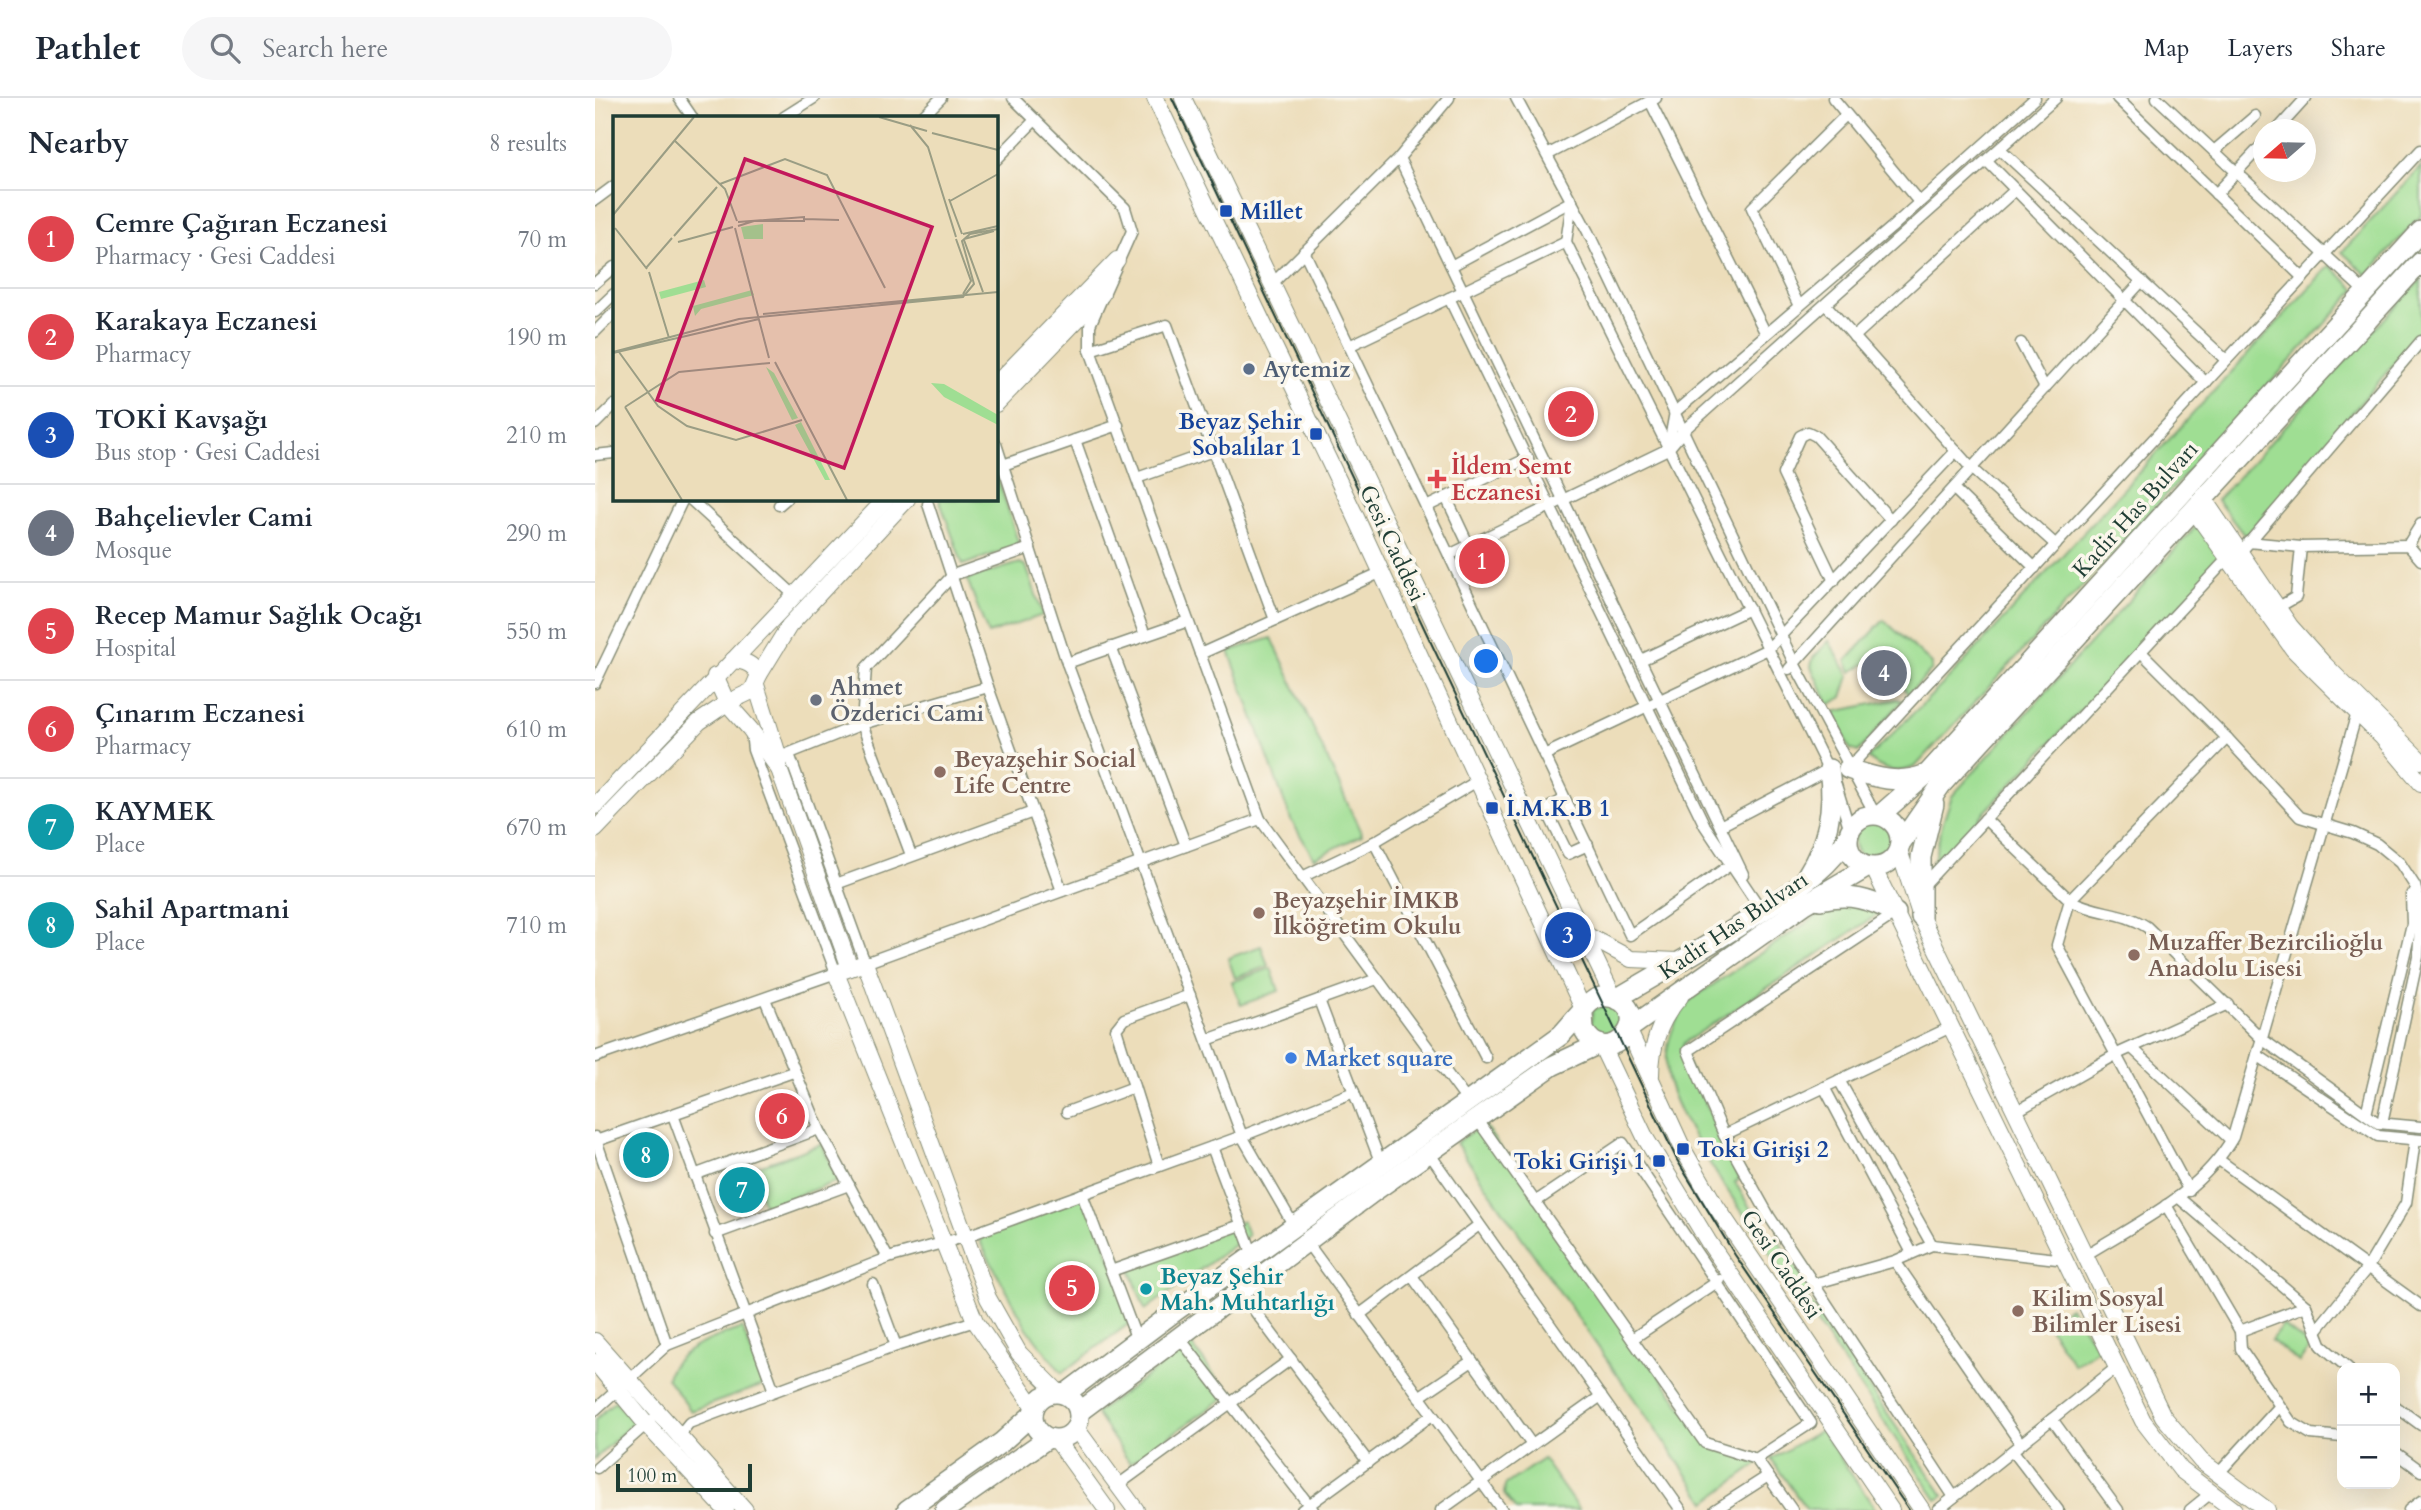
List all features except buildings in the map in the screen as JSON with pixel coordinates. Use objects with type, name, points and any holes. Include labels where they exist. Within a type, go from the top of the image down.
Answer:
[{"type":"highway","name":"Kadir Has Bulvarı","points":[[1877,814],[1928,773],[2421,231]]},
{"type":"highway","name":"Kadir Has Bulvarı","points":[[1899,847],[1920,811],[1949,776],[2421,262]]},
{"type":"highway","points":[[1896,913],[1871,901],[1847,895],[1802,896],[1828,827],[1839,769],[1898,780],[1928,773]]},
{"type":"highway","points":[[1921,917],[1924,833],[1949,776]]},
{"type":"highway","points":[[1877,814],[1896,825],[1899,847],[1891,861],[1871,867],[1852,855],[1849,833],[1857,820],[1877,814]]},
{"type":"highway","name":"Kadir Has Bulvarı","points":[[1629,1029],[1802,896],[1849,833]]},
{"type":"highway","name":"Kadir Has Bulvarı","points":[[1615,998],[1688,960],[1762,911],[1871,867]]},
{"type":"highway","points":[[907,1510],[1002,1442],[1044,1395],[1062,1393],[1253,1255],[1300,1234],[1429,1153],[1552,1066],[1600,1044],[1619,1042],[1629,1029],[1629,1012],[1615,998],[1598,998],[1561,1035],[1381,1164],[1300,1234],[1239,1290],[1178,1336],[1078,1420],[1071,1434],[1052,1438],[945,1510]]},
{"type":"highway","points":[[1583,1013],[1586,1035],[1600,1044]]},
{"type":"highway","points":[[1062,1393],[1076,1404],[1078,1420]]},
{"type":"highway","points":[[1033,1410],[1036,1428],[1052,1438]]},
{"type":"main road","name":"Gesi Caddesi","points":[[1155,98],[1382,572],[1583,1013]]},
{"type":"main road","name":"Gesi Caddesi","points":[[1184,98],[1615,998]]},
{"type":"main road","points":[[997,383],[1117,260]]},
{"type":"main road","points":[[997,403],[1102,294]]},
{"type":"main road","points":[[595,806],[702,695],[715,676],[885,500]]},
{"type":"main road","points":[[595,830],[699,722],[727,703],[752,691],[789,626],[906,500]]},
{"type":"main road","points":[[2198,504],[2238,551],[2277,608],[2323,663],[2421,761]]},
{"type":"main road","points":[[2238,551],[2293,649],[2421,783]]},
{"type":"main road","points":[[733,660],[749,663],[757,680],[941,1244],[975,1321],[1033,1410]]},
{"type":"main road","points":[[715,676],[727,703],[782,760]]},
{"type":"main road","points":[[1899,847],[1921,917],[2163,1416],[2193,1454],[2267,1510]]},
{"type":"main road","points":[[1871,867],[1953,1026],[2143,1421],[2181,1470],[2234,1510]]},
{"type":"main road","points":[[1586,935],[1631,959],[1655,962],[1688,960]]},
{"type":"main road","points":[[850,968],[996,1314],[1019,1353],[1062,1393]]},
{"type":"main road","points":[[1651,1078],[1652,1054],[1661,1024],[1692,982]]},
{"type":"main road","name":"Gesi Caddesi","points":[[1629,1029],[1683,1149],[1714,1203],[1922,1510]]},
{"type":"main road","name":"Gesi Caddesi","points":[[1600,1044],[1646,1139],[1723,1278],[1891,1510]]},
{"type":"main road","points":[[975,1321],[996,1314]]},
{"type":"main road","points":[[595,1341],[622,1384],[652,1419],[670,1449],[726,1510]]},
{"type":"main road","points":[[595,1362],[622,1384]]},
{"type":"main road","points":[[652,1419],[679,1435],[745,1510]]},
{"type":"main road","points":[[1078,1420],[1136,1510]]},
{"type":"main road","points":[[1052,1438],[1107,1510]]},
{"type":"street","points":[[679,98],[691,116]]},
{"type":"street","points":[[786,116],[814,98]]},
{"type":"street","points":[[923,116],[941,98]]},
{"type":"street","points":[[1013,98],[1128,213],[1132,231],[1090,326],[1090,350],[1260,819],[1468,1102]]},
{"type":"street","points":[[1273,283],[1399,158],[1449,98]]},
{"type":"street","points":[[1516,98],[1572,201],[1684,429],[1795,665],[1839,769],[1849,833]]},
{"type":"street","points":[[1833,98],[1919,202]]},
{"type":"street","points":[[1668,449],[1675,412],[1919,202],[2035,98]]},
{"type":"street","points":[[1449,555],[1668,449],[1684,429],[2056,98]]},
{"type":"street","points":[[2117,98],[2303,278]]},
{"type":"street","points":[[2157,98],[2365,292]]},
{"type":"street","points":[[2287,119],[2306,98]]},
{"type":"street","points":[[1547,155],[1653,100],[1766,334]]},
{"type":"street","points":[[1799,306],[1752,208],[1846,115]]},
{"type":"street","points":[[2214,151],[2255,116]]},
{"type":"street","points":[[997,159],[1035,120]]},
{"type":"street","points":[[2000,149],[2227,360]]},
{"type":"street","points":[[1720,826],[1839,769],[2035,568],[2421,150]]},
{"type":"street","points":[[2217,194],[2253,155]]},
{"type":"street","points":[[1399,158],[1762,911]]},
{"type":"street","points":[[1987,160],[2206,383]]},
{"type":"street","points":[[595,200],[613,187]]},
{"type":"street","points":[[1854,337],[2015,190]]},
{"type":"street","points":[[1451,266],[1572,201]]},
{"type":"street","points":[[1572,201],[1566,242],[1668,449],[1781,674],[1839,769],[1877,814]]},
{"type":"street","points":[[1349,346],[1566,242]]},
{"type":"street","points":[[1304,251],[1630,935],[1730,865]]},
{"type":"street","points":[[595,283],[613,268]]},
{"type":"street","points":[[1781,674],[1795,665],[2141,281]]},
{"type":"street","points":[[595,312],[613,295]]},
{"type":"street","points":[[1449,298],[1705,826],[1762,911]]},
{"type":"street","points":[[1826,305],[1972,469],[2056,545]]},
{"type":"street","points":[[595,332],[613,314]]},
{"type":"street","points":[[1090,350],[1167,325],[1275,620]]},
{"type":"street","points":[[1920,888],[2238,551],[2421,341]]},
{"type":"street","points":[[2021,343],[2045,388]]},
{"type":"street","points":[[595,424],[613,406]]},
{"type":"street","points":[[1003,465],[1118,425]]},
{"type":"street","points":[[1834,581],[1783,474],[1800,436],[1808,432],[1816,436],[1891,520]]},
{"type":"street","points":[[1075,440],[1145,636]]},
{"type":"street","points":[[997,447],[1067,663],[1242,1136],[1300,1234],[1502,1510]]},
{"type":"street","points":[[1137,478],[1213,451]]},
{"type":"street","points":[[1544,755],[1768,649],[1956,451]]},
{"type":"street","points":[[595,455],[613,453]]},
{"type":"street","points":[[1426,507],[1528,458]]},
{"type":"street","points":[[1954,489],[2035,568]]},
{"type":"street","points":[[1446,497],[1469,546]]},
{"type":"street","points":[[595,683],[683,500]]},
{"type":"street","points":[[691,500],[794,595]]},
{"type":"street","points":[[928,504],[988,687],[1062,891]]},
{"type":"street","points":[[2407,545],[2421,524]]},
{"type":"street","points":[[2238,551],[2407,545],[2421,560]]},
{"type":"street","points":[[2277,608],[2296,597],[2301,547]]},
{"type":"street","points":[[911,855],[862,724],[866,668],[953,575],[1030,548]]},
{"type":"street","points":[[1200,654],[1382,572]]},
{"type":"street","points":[[1641,660],[1749,609]]},
{"type":"street","points":[[1067,663],[1188,621]]},
{"type":"street","points":[[1111,647],[1187,846]]},
{"type":"street","points":[[2141,652],[2227,738],[2299,817],[2374,849],[2403,878],[2411,894],[2413,908],[2406,951],[2366,1114]]},
{"type":"street","points":[[850,968],[837,884],[782,760],[862,724],[988,687]]},
{"type":"street","points":[[2084,1256],[2189,1191],[2219,1160],[2231,1140],[2357,713]]},
{"type":"street","points":[[750,729],[753,750],[850,968]]},
{"type":"street","points":[[2189,1191],[2057,945],[2070,900],[2227,738]]},
{"type":"street","points":[[1303,877],[1374,842],[1479,780]]},
{"type":"street","points":[[1528,819],[1566,799]]},
{"type":"street","points":[[1546,809],[1568,855],[1588,845]]},
{"type":"street","points":[[837,884],[1033,812]]},
{"type":"street","points":[[595,1057],[765,999],[1260,819]]},
{"type":"street","points":[[1986,819],[2070,900],[2085,908],[2126,916],[2147,927],[2262,1038],[2366,1114],[2382,1123],[2421,1127]]},
{"type":"street","points":[[2323,827],[2353,833],[2386,850],[2412,880],[2421,910],[2419,958],[2382,1123]]},
{"type":"street","points":[[1374,842],[1486,1058]]},
{"type":"street","points":[[1896,913],[1690,1046],[1688,1051],[1724,1135],[1813,1284],[1953,1503]]},
{"type":"street","points":[[2406,951],[2419,958]]},
{"type":"street","points":[[1207,1040],[1377,979]]},
{"type":"street","points":[[1159,1166],[1116,1032],[1118,1023],[1190,995]]},
{"type":"street","points":[[765,999],[793,1072],[819,1129],[888,1258]]},
{"type":"street","points":[[1319,1000],[1381,1164]]},
{"type":"street","points":[[2015,1112],[2117,1055],[2228,1004]]},
{"type":"street","points":[[1724,1135],[1953,1026]]},
{"type":"street","points":[[2132,1048],[2231,1140]]},
{"type":"street","points":[[2257,1055],[2378,1136],[2418,1140],[2406,1203],[2368,1267],[2316,1331]]},
{"type":"street","points":[[667,1345],[596,1139],[793,1072]]},
{"type":"street","points":[[1839,1080],[1932,1245]]},
{"type":"street","points":[[1067,1112],[1134,1087]]},
{"type":"street","points":[[1823,1087],[1912,1253]]},
{"type":"street","points":[[595,1410],[667,1345],[888,1258],[964,1237],[1242,1136],[1354,1091]]},
{"type":"street","points":[[673,1115],[774,1391]]},
{"type":"street","points":[[1477,1119],[1705,1443],[1756,1459],[1792,1510]]},
{"type":"street","points":[[694,1175],[819,1129]]},
{"type":"street","points":[[1535,1202],[1623,1143],[1723,1278],[1811,1423],[1756,1459]]},
{"type":"street","points":[[1212,1147],[1253,1255]]},
{"type":"street","points":[[1429,1153],[1681,1510]]},
{"type":"street","points":[[2219,1160],[2421,1306]]},
{"type":"street","points":[[715,1234],[849,1185]]},
{"type":"street","points":[[1081,1194],[1137,1339]]},
{"type":"street","points":[[2178,1198],[2306,1306],[2322,1346],[2342,1363]]},
{"type":"street","points":[[2167,1205],[2240,1331],[2241,1349],[2279,1407],[2303,1430],[2319,1436],[2337,1437]]},
{"type":"street","points":[[1111,1271],[1241,1225]]},
{"type":"street","points":[[1359,1315],[1479,1225]]},
{"type":"street","points":[[1813,1284],[1895,1261],[1932,1245],[2066,1260]]},
{"type":"street","points":[[1895,1261],[2058,1510]]},
{"type":"street","points":[[1412,1276],[1532,1445]]},
{"type":"street","points":[[1632,1339],[1723,1278]]},
{"type":"street","points":[[873,1284],[896,1346]]},
{"type":"street","points":[[1239,1290],[1369,1462]]},
{"type":"street","points":[[2240,1331],[2306,1306]]},
{"type":"street","points":[[670,1449],[689,1423],[896,1346],[975,1321]]},
{"type":"street","points":[[1178,1336],[1308,1508],[1432,1415]]},
{"type":"street","points":[[1118,1485],[1291,1359]]},
{"type":"street","points":[[1419,1397],[1472,1361]]},
{"type":"street","points":[[1938,1510],[1953,1503],[2017,1447],[2117,1367]]},
{"type":"street","points":[[1441,1510],[1601,1396]]},
{"type":"street","points":[[2218,1474],[2279,1407]]},
{"type":"street","points":[[2400,1410],[2421,1425]]},
{"type":"street","points":[[597,1468],[652,1419]]},
{"type":"street","points":[[2052,1419],[2118,1510]]},
{"type":"street","points":[[2400,1456],[2421,1471]]},
{"type":"street","points":[[1715,1510],[1768,1476]]},
{"type":"street","points":[[2190,1510],[2211,1493]]},
{"type":"street","points":[[2409,1510],[2421,1501]]},
{"type":"green space","points":[[2421,166],[2421,216],[2367,275],[2342,252]]},
{"type":"green space","points":[[2330,265],[2356,290],[1916,766],[1891,770],[1868,758],[1953,674]]},
{"type":"green space","points":[[2421,279],[2421,332],[2250,533],[2244,535],[2217,500]]},
{"type":"green space","points":[[997,475],[1019,545],[963,565],[939,500],[997,500]]},
{"type":"green space","points":[[2198,524],[2223,560],[1932,868],[1952,796]]},
{"type":"green space","points":[[1020,563],[1026,566],[1043,615],[988,634],[967,579]]},
{"type":"green space","points":[[1884,620],[1932,664],[1932,670],[1908,694],[1902,686],[1909,679],[1908,671],[1889,650],[1851,672],[1846,661]]},
{"type":"green space","points":[[1272,638],[1362,835],[1314,858],[1291,820],[1229,651]]},
{"type":"green space","points":[[1829,641],[1849,676],[1842,697],[1829,705],[1811,667],[1813,658]]},
{"type":"green space","points":[[1897,699],[1902,701],[1858,752],[1850,749],[1833,712]]},
{"type":"green space","points":[[1874,821],[1888,827],[1894,841],[1888,855],[1874,861],[1860,855],[1854,841],[1860,827]]},
{"type":"green space","points":[[1838,902],[1883,911],[1684,1043],[1681,1049],[1740,1179],[1735,1182],[1768,1239],[1776,1236],[1811,1291],[1806,1296],[1944,1496],[1937,1500],[1716,1173],[1679,1109],[1667,1074],[1671,1035],[1690,1000]]},
{"type":"green space","points":[[1261,946],[1268,966],[1235,978],[1228,958]]},
{"type":"green space","points":[[1271,968],[1279,991],[1241,1005],[1232,982]]},
{"type":"green space","points":[[1612,1004],[1624,1018],[1616,1036],[1609,1039],[1590,1028],[1593,1009]]},
{"type":"green space","points":[[1483,1123],[1707,1443],[1762,1461],[1706,1502],[1456,1143]]},
{"type":"green space","points":[[822,1144],[838,1181],[765,1207],[750,1169]]},
{"type":"green space","points":[[1087,1196],[1134,1320],[1062,1373],[1027,1328],[980,1242],[982,1233]]},
{"type":"green space","points":[[1243,1221],[1248,1235],[1145,1310],[1128,1263]]},
{"type":"green space","points":[[2070,1307],[2098,1349],[2074,1365],[2046,1323]]},
{"type":"green space","points":[[2283,1325],[2311,1347],[2299,1362],[2271,1340]]},
{"type":"green space","points":[[742,1328],[764,1385],[691,1411],[667,1378],[671,1368],[687,1352],[709,1340]]},
{"type":"green space","points":[[1191,1344],[1229,1395],[1130,1463],[1096,1413]]},
{"type":"green space","points":[[615,1401],[634,1422],[595,1459],[595,1420]]},
{"type":"green space","points":[[1821,1430],[1876,1510],[1807,1510],[1771,1459]]},
{"type":"green space","points":[[1543,1459],[1579,1510],[1516,1510],[1504,1494],[1505,1485]]},
{"type":"tram line","points":[[1172,98],[1677,1160],[1735,1255],[1909,1510]]},
{"type":"place","name":"Millet","points":[[1226,211]]},
{"type":"place","name":"Aytemiz","points":[[1249,369]]},
{"type":"place","name":"Karakaya Eczanesi","points":[[1571,414]]},
{"type":"place","name":"Beyaz Şehir Sobalılar 1","points":[[1316,434]]},
{"type":"place","name":"İldem Semt Eczanesi","points":[[1437,479]]},
{"type":"place","name":"Cemre Çağıran Eczanesi","points":[[1482,561]]},
{"type":"place","name":"Bahçelievler Cami","points":[[1884,673]]},
{"type":"place","name":"Ahmet Özderici Cami","points":[[816,700]]},
{"type":"place","name":"Beyazşehir Social Life Centre","points":[[940,772]]},
{"type":"place","name":"İ.M.K.B 1","points":[[1492,808]]},
{"type":"place","name":"Beyazşehir İMKB İlköğretim Okulu","points":[[1259,913]]},
{"type":"place","name":"TOKİ Kavşağı","points":[[1568,935]]},
{"type":"place","name":"Muzaffer Bezircilioğlu Anadolu Lisesi","points":[[2134,955]]},
{"type":"place","name":"Market square","points":[[1291,1058]]},
{"type":"place","name":"Çınarım Eczanesi","points":[[782,1116]]},
{"type":"place","name":"Toki Girişi 2","points":[[1683,1149]]},
{"type":"place","name":"Sahil Apartmani","points":[[646,1155]]},
{"type":"place","name":"Toki Girişi 1","points":[[1659,1161]]},
{"type":"place","name":"KAYMEK","points":[[742,1190]]},
{"type":"place","name":"Recep Mamur Sağlık Ocağı","points":[[1072,1288]]},
{"type":"place","name":"Beyaz Şehir Mah. Muhtarlığı","points":[[1146,1289]]},
{"type":"place","name":"Kilim Sosyal Bilimler Lisesi","points":[[2018,1311]]}]
